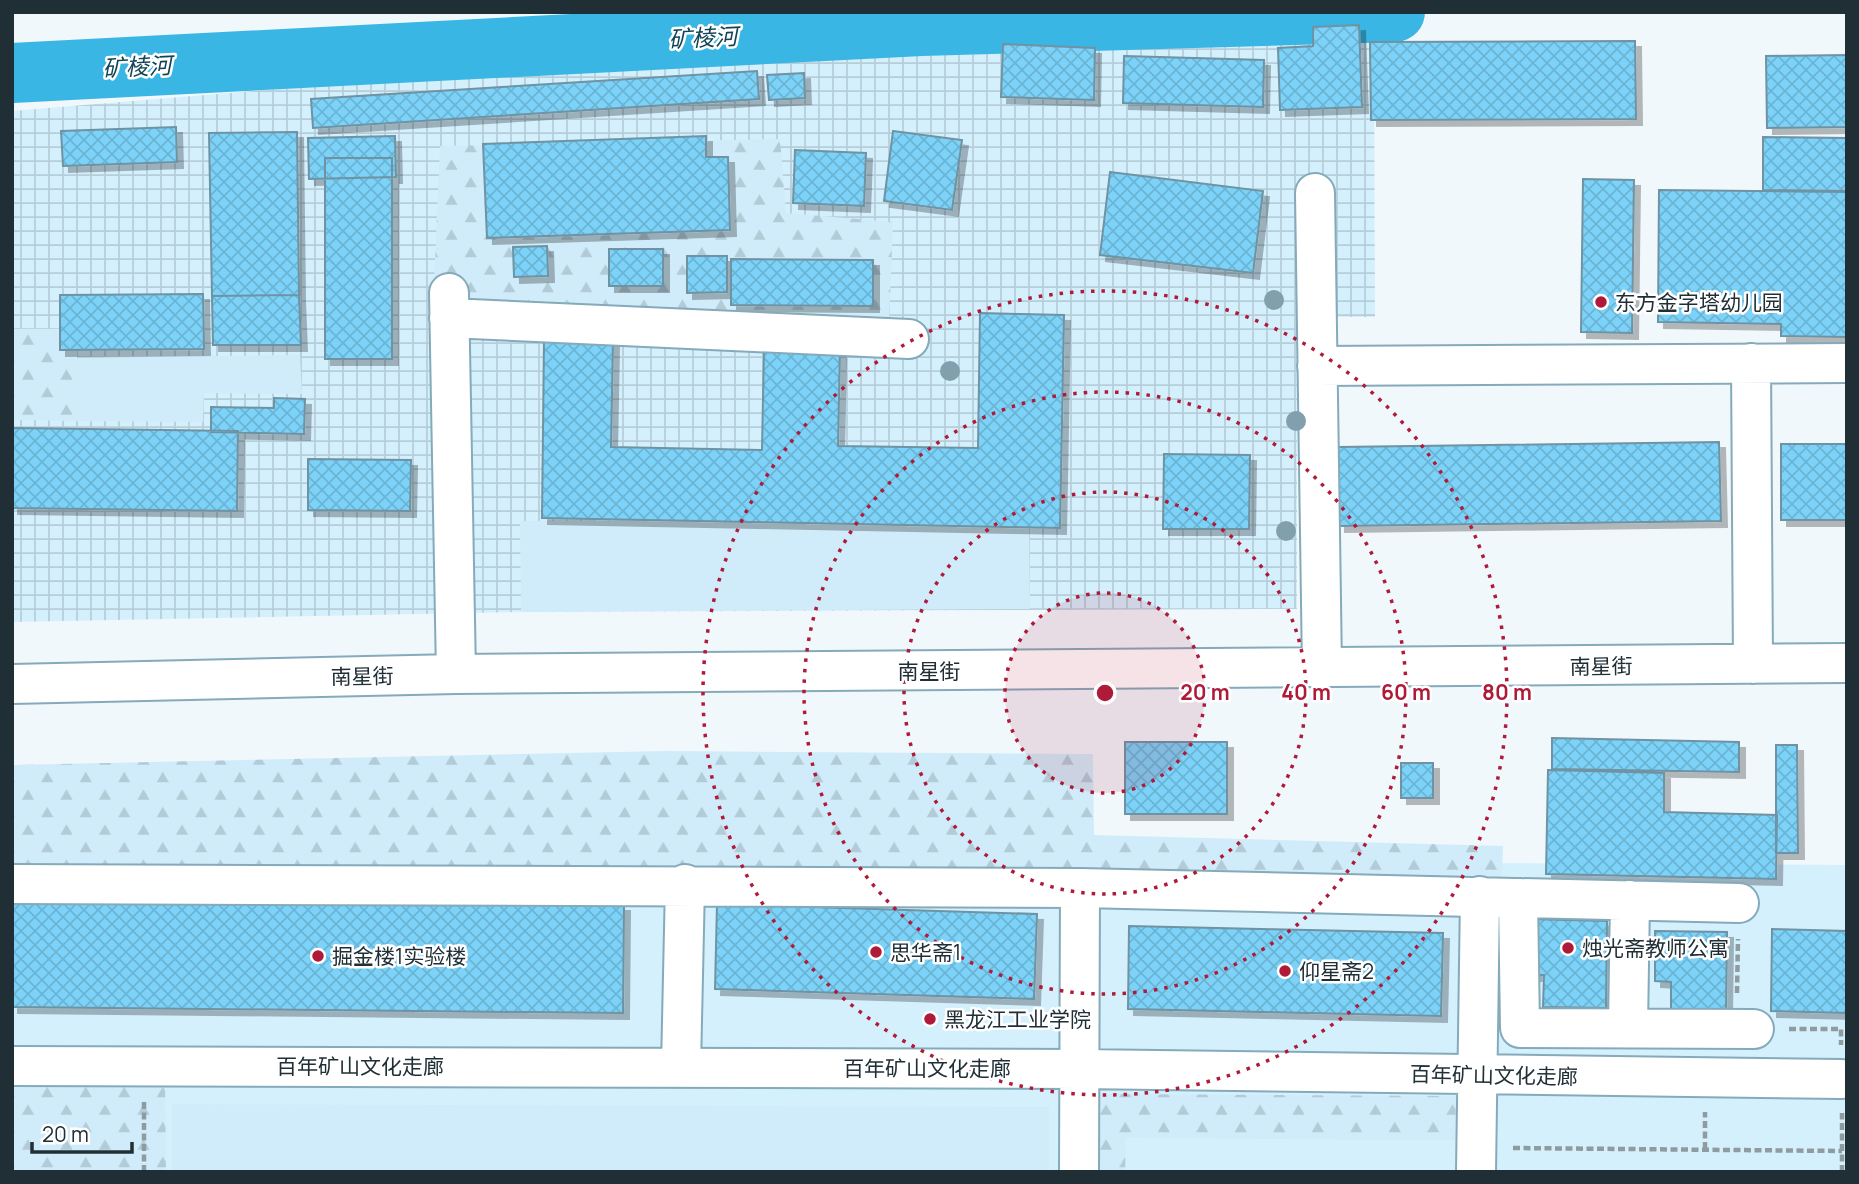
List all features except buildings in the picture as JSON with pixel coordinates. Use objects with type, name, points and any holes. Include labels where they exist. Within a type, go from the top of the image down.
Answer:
[{"type":"street","points":[[1315,193],[1322,669]]},
{"type":"street","points":[[456,674],[449,305],[909,340]]},
{"type":"street","points":[[1751,363],[1753,664]]},
{"type":"street","points":[[1317,366],[1847,363]]},
{"type":"street","name":"南星街","points":[[12,684],[456,674],[1847,663]]},
{"type":"street","points":[[12,884],[685,884],[1080,888],[1739,903]]},
{"type":"street","points":[[681,1067],[685,884]]},
{"type":"street","points":[[1079,1172],[1080,888]]},
{"type":"street","points":[[1476,1160],[1480,1075],[1480,897]]},
{"type":"street","points":[[1518,898],[1520,1028],[1759,1029]]},
{"type":"street","points":[[1629,1028],[1630,900]]},
{"type":"street","name":"百年矿山文化走廊","points":[[12,1066],[1080,1069],[1842,1079]]},
{"type":"path","points":[[1739,903],[1759,1029],[1841,1029]]},
{"type":"path","points":[[144,1172],[145,1066]]},
{"type":"path","points":[[1705,1120],[1705,1149]]},
{"type":"path","points":[[1842,1121],[1842,1172]]},
{"type":"path","points":[[1476,1160],[1705,1149],[1842,1151]]},
{"type":"shaded area","points":[[1374,24],[1375,317],[1297,317],[1297,609],[521,612],[12,622],[12,111],[264,90],[1171,28]]},
{"type":"shaded area","name":"黑龙江工业学院","points":[[12,855],[1847,865],[1847,1172],[12,1172]]},
{"type":"green space","points":[[780,139],[786,213],[893,222],[889,326],[433,307],[440,146]]},
{"type":"green space","points":[[12,329],[77,329],[77,421],[12,420]]},
{"type":"green space","points":[[300,355],[302,394],[204,393],[203,422],[77,421],[77,358]]},
{"type":"green space","points":[[1029,519],[1030,609],[521,612],[520,521]]},
{"type":"green space","points":[[665,751],[1093,754],[1094,835],[1503,846],[1501,908],[12,879],[12,765]]},
{"type":"green space","points":[[165,1080],[166,1172],[12,1172],[12,1081]]},
{"type":"green space","points":[[1098,1094],[1456,1096],[1455,1140],[1126,1138],[1125,1172],[1098,1172]]},
{"type":"green space","points":[[172,1104],[1049,1107],[1049,1172],[172,1172]]},
{"type":"waterway","name":"矿棱河","points":[[12,73],[921,26],[1395,12]]},
{"type":"place","name":"东方金字塔幼儿园","points":[[1601,302]]},
{"type":"place","name":"烛光斋教师公寓","points":[[1568,948]]},
{"type":"place","name":"思华斋1","points":[[876,952]]},
{"type":"place","name":"掘金楼1实验楼","points":[[318,956]]},
{"type":"place","name":"仰星斋2","points":[[1285,971]]},
{"type":"place","name":"黑龙江工业学院","points":[[930,1019]]}]
